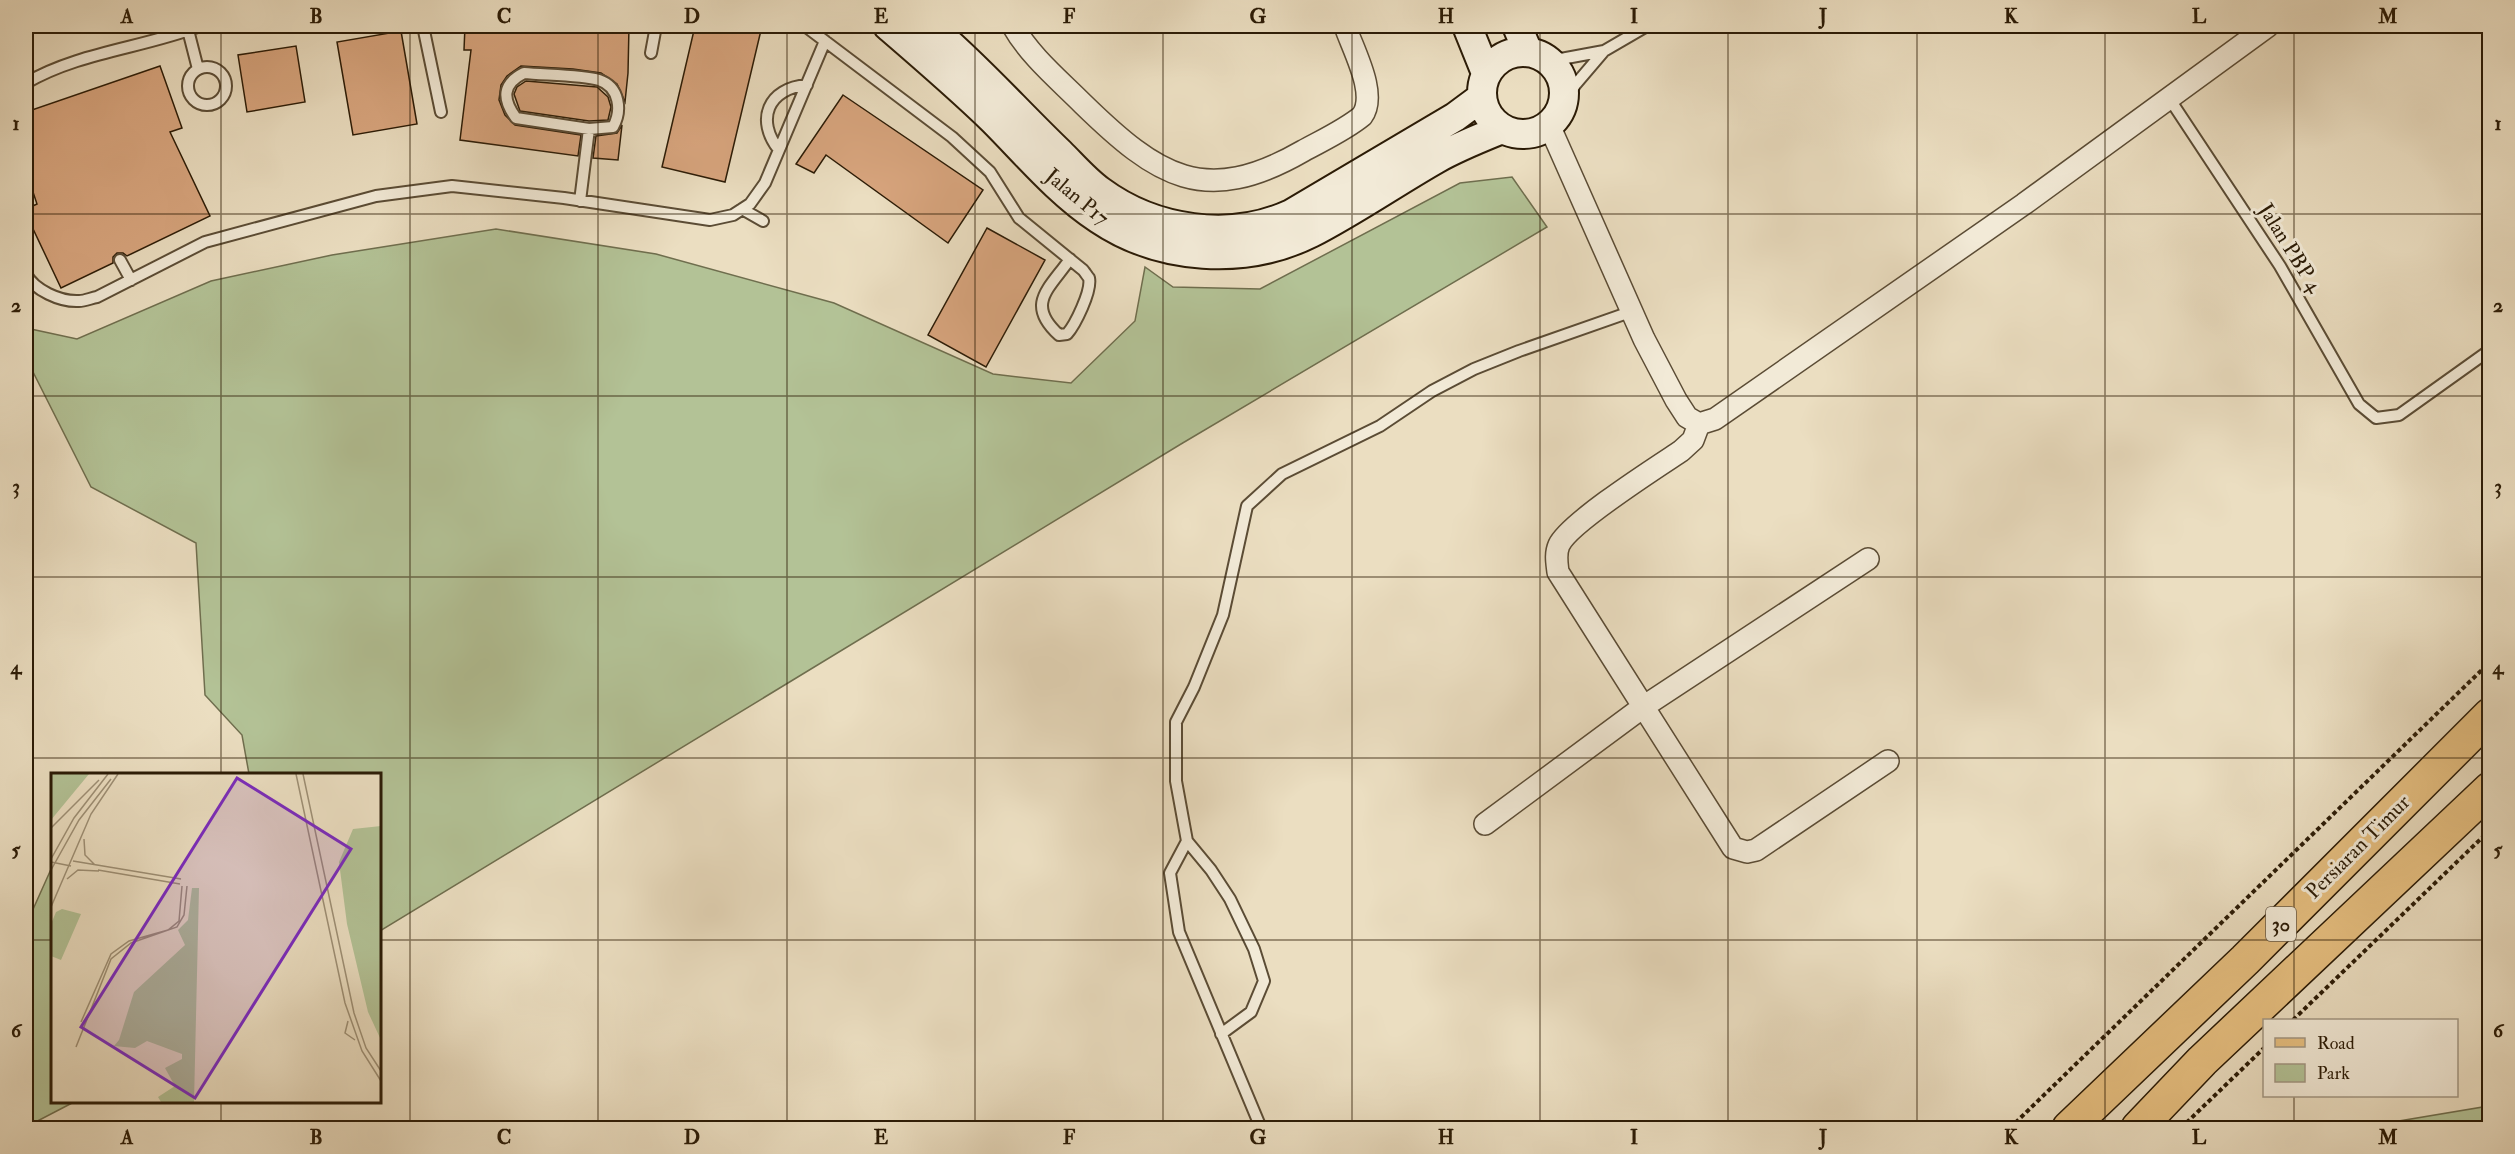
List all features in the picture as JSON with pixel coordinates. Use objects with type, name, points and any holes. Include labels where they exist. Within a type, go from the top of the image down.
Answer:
[{"type":"main road","name":"Persiaran Timur","points":[[2069,1128],[2245,960],[2490,715]]},
{"type":"main road","name":"30","points":[[2138,1128],[2202,1061],[2490,789]]},
{"type":"street","name":"Jalan P17","points":[[888,26],[967,95],[1068,194],[1098,219],[1131,236],[1161,246],[1203,254],[1252,252],[1279,246],[1311,233],[1437,159],[1502,129]]},
{"type":"street","name":"Jalan P17","points":[[929,26],[1099,190],[1142,214],[1178,225],[1216,231],[1256,227],[1272,223],[1291,214],[1455,117],[1484,85]]},
{"type":"street","points":[[1020,29],[1038,60],[1139,155],[1183,176],[1207,181],[1230,180],[1259,173],[1285,162],[1362,116],[1366,109],[1369,91],[1345,26]]},
{"type":"street","points":[[1467,26],[1484,85],[1485,109],[1492,121],[1502,129],[1524,134],[1542,130],[1556,115],[1564,94],[1561,76],[1539,56],[1517,26]]},
{"type":"street","points":[[1556,115],[1644,339],[1676,400],[1687,417],[1699,424],[1715,419],[2024,204],[2268,26]]},
{"type":"street","points":[[1484,85],[1497,60],[1512,53],[1539,56]]},
{"type":"street","points":[[1699,424],[1693,440],[1681,451],[1592,513],[1564,536],[1556,559],[1558,572],[1733,848],[1740,851],[1756,850],[1888,761]]},
{"type":"street","points":[[1485,824],[1643,707],[1868,559]]},
{"type":"lane","points":[[26,82],[48,70],[84,58],[156,42],[200,26]]},
{"type":"lane","points":[[423,26],[441,112]]},
{"type":"lane","points":[[651,53],[656,26]]},
{"type":"lane","points":[[805,26],[952,137],[990,172],[1019,218],[1070,259],[1089,278],[1088,290],[1072,328],[1067,334],[1059,335],[1043,317],[1042,298],[1070,259]]},
{"type":"lane","points":[[1556,115],[1575,85],[1604,51],[1647,26]]},
{"type":"lane","points":[[188,30],[198,69]]},
{"type":"lane","points":[[26,274],[29,281],[58,299],[79,301],[97,297],[205,242],[376,196],[452,186],[580,201],[710,220],[733,215],[750,204],[765,183],[825,41]]},
{"type":"lane","points":[[1539,56],[1604,51]]},
{"type":"lane","points":[[524,73],[599,80],[615,93],[619,103],[617,120],[613,127],[589,129],[516,118],[507,107],[506,90],[513,79],[524,73]]},
{"type":"lane","points":[[779,150],[770,140],[766,127],[770,107],[782,92],[793,86],[807,84]]},
{"type":"lane","name":"Jalan PBP 4","points":[[2169,98],[2280,266],[2359,404],[2376,418],[2399,415],[2490,350]]},
{"type":"lane","points":[[580,201],[589,129]]},
{"type":"lane","points":[[742,209],[763,221]]},
{"type":"lane","points":[[120,260],[131,280]]},
{"type":"lane","points":[[1221,1034],[1251,1012],[1264,981],[1254,949],[1230,899],[1211,870],[1187,841],[1176,781],[1176,722],[1194,687],[1223,615],[1247,506],[1282,474],[1380,426],[1432,391],[1474,369],[1633,310]]},
{"type":"lane","points":[[1187,841],[1170,873],[1179,932],[1261,1128]]},
{"type":"path","points":[[2010,1128],[2490,662]]},
{"type":"path","points":[[2294,1019],[2490,830]]},
{"type":"path","points":[[2181,1128],[2263,1050]]},
{"type":"green space","points":[[1512,177],[1547,227],[1181,444],[381,930],[381,773],[249,773],[242,735],[205,695],[196,543],[91,487],[26,358],[26,328],[77,339],[211,281],[332,255],[496,229],[656,254],[834,303],[993,374],[1071,383],[1135,321],[1145,267],[1173,287],[1260,289],[1460,183]]},
{"type":"green space","points":[[51,869],[51,1103],[72,1103],[26,1127],[26,925]]},
{"type":"green space","points":[[2489,1106],[2489,1128],[2365,1128],[2369,1126]]},
{"type":"building","points":[[465,26],[629,26],[625,102],[617,84],[601,73],[521,66],[507,76],[501,85],[499,100],[505,115],[515,125],[581,135],[578,156],[460,140],[471,50],[464,50]]},
{"type":"building","points":[[695,26],[762,26],[725,182],[662,167]]},
{"type":"building","points":[[401,31],[417,124],[353,135],[337,42]]},
{"type":"building","points":[[296,46],[305,102],[247,112],[238,55]]},
{"type":"building","points":[[160,66],[182,128],[170,132],[210,216],[127,256],[117,253],[113,257],[113,263],[61,288],[26,214],[26,209],[37,204],[26,171],[26,112]]},
{"type":"building","points":[[526,81],[597,87],[608,97],[611,107],[608,120],[589,121],[520,111],[514,94],[517,87]]},
{"type":"building","points":[[843,95],[983,190],[948,243],[826,155],[814,173],[796,164]]},
{"type":"building","points":[[622,125],[618,160],[593,158],[596,136],[617,133]]},
{"type":"building","points":[[987,228],[1045,260],[986,367],[928,335]]}]
